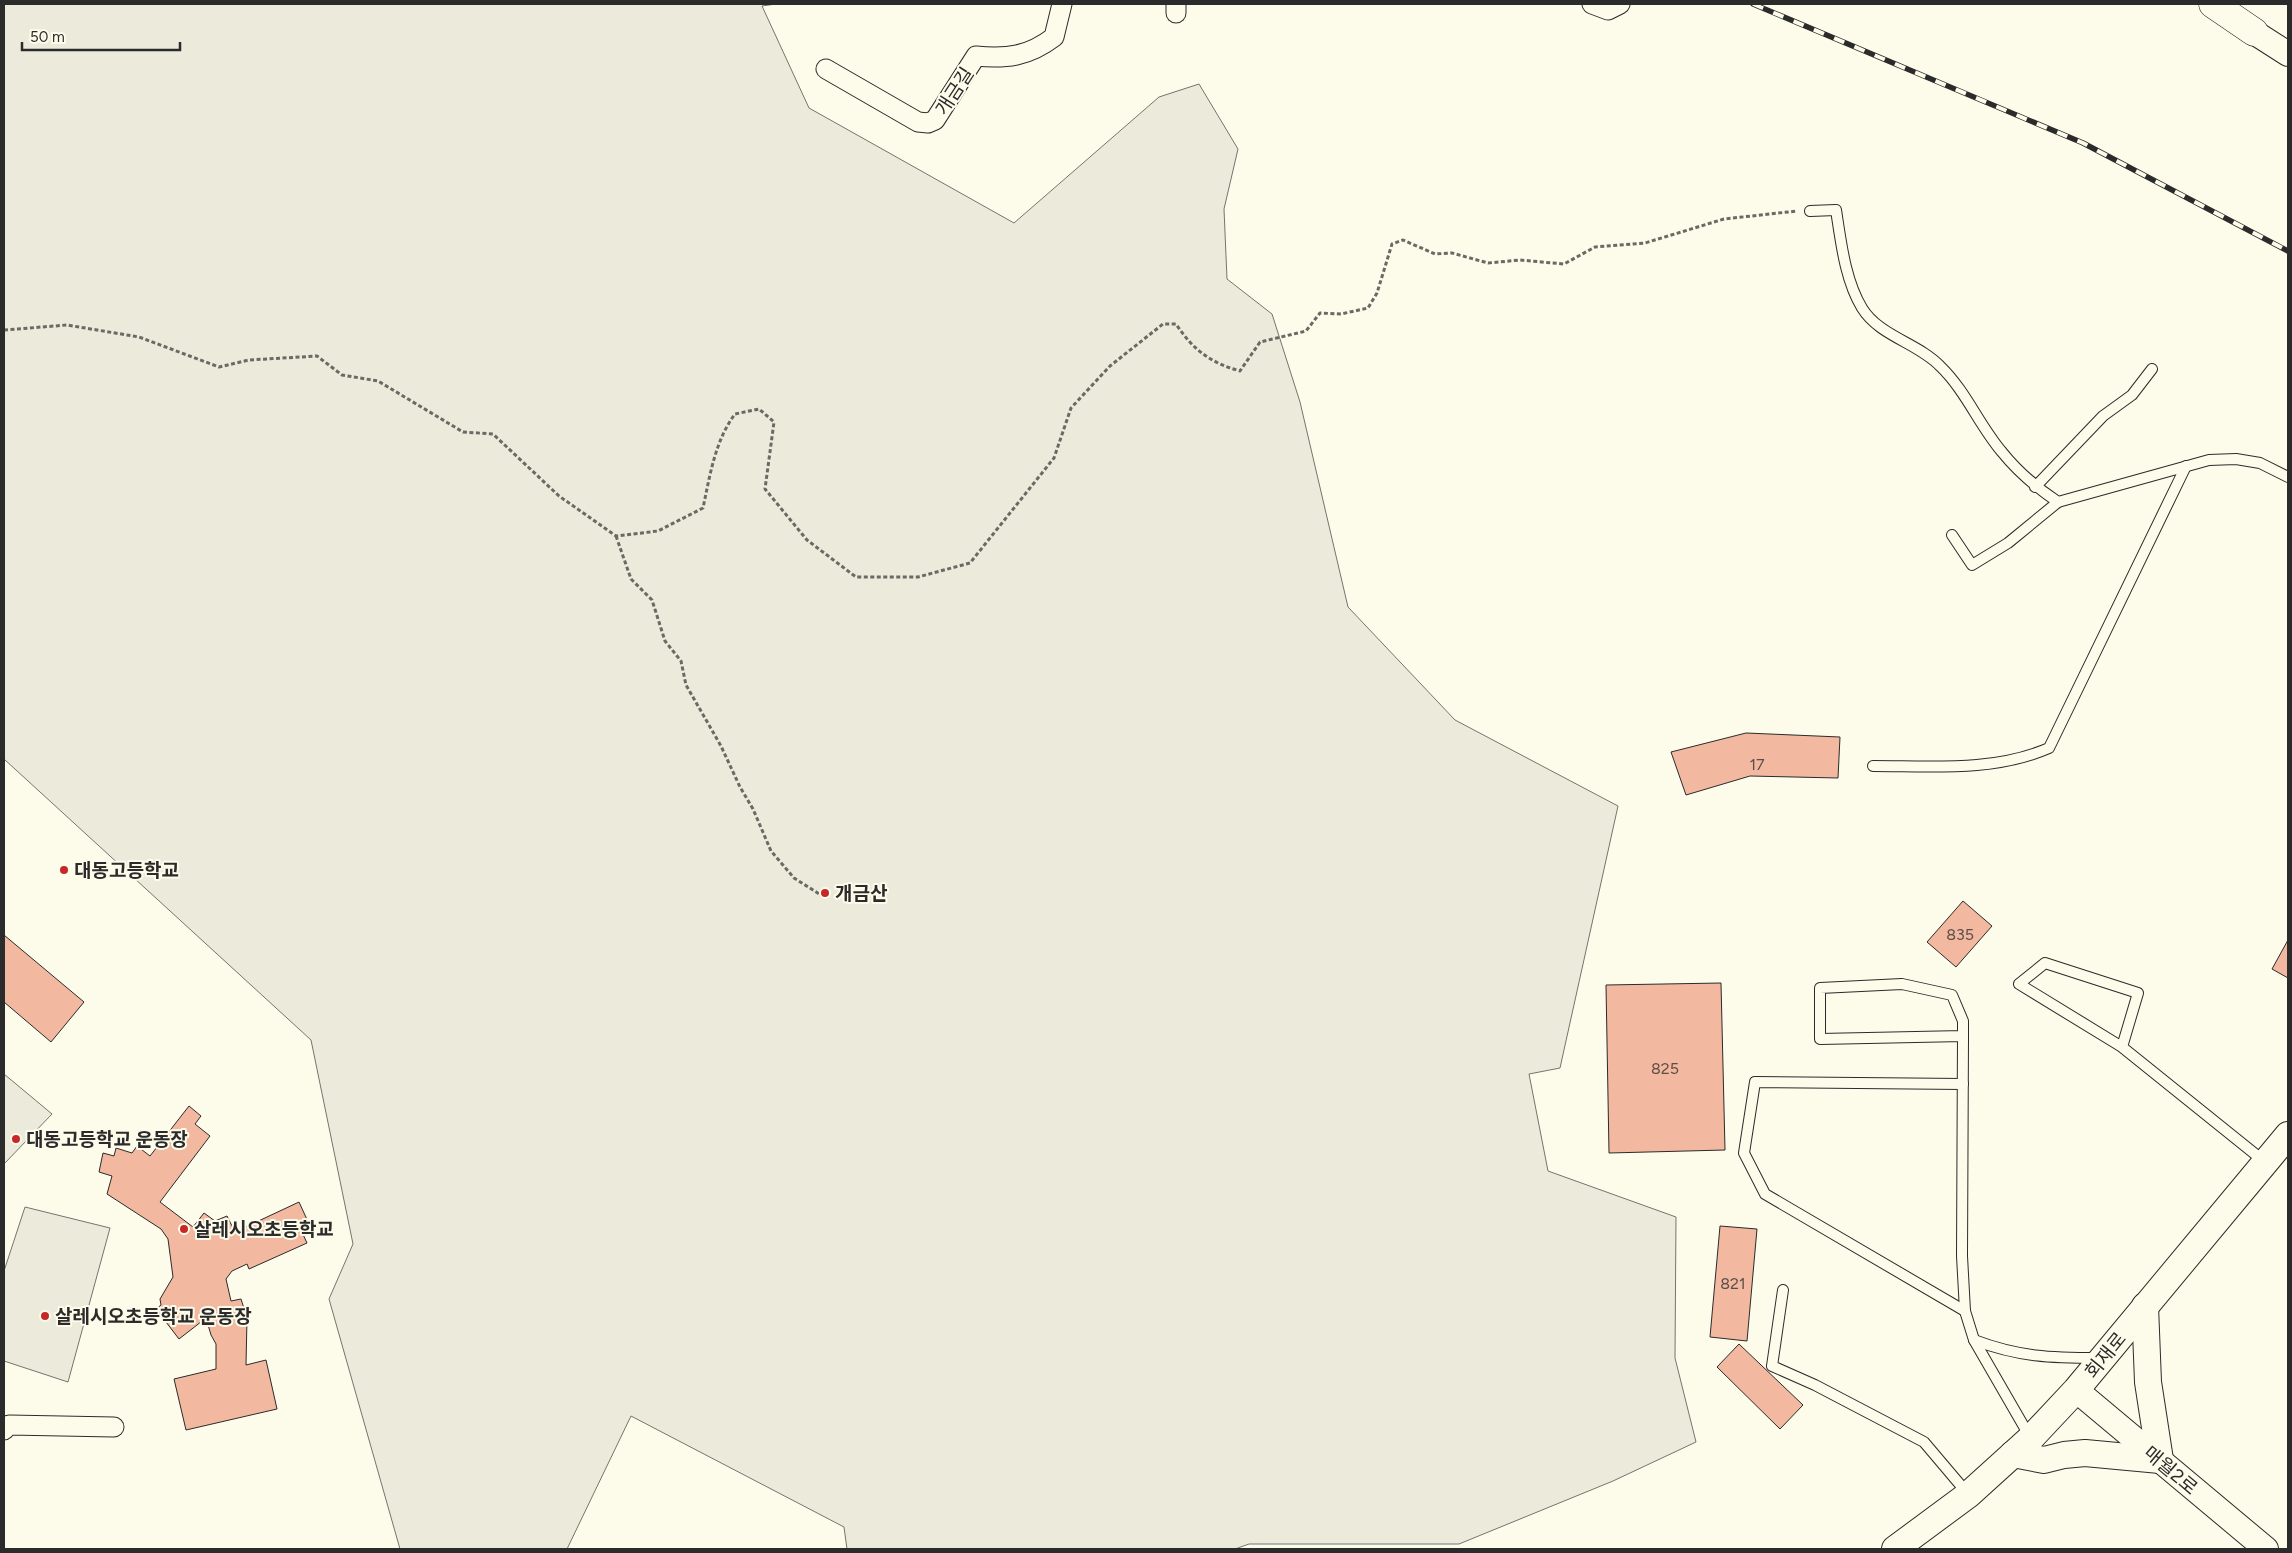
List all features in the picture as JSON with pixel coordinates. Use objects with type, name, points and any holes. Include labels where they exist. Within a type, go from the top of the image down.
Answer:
[{"type":"highway","points":[[2213,4],[2254,32]]},
{"type":"main road","name":"회재로","points":[[1896,1549],[1968,1494],[2022,1446],[2076,1390],[2288,1136]]},
{"type":"main road","points":[[2022,1446],[2044,1460],[2064,1455],[2085,1453],[2160,1460],[2148,1382],[2145,1306]]},
{"type":"street","name":"개금길","points":[[826,69],[918,122],[928,123],[935,120],[976,56],[1003,57],[1022,54],[1038,48],[1054,37],[1062,4]]},
{"type":"street","points":[[1592,4],[1608,10],[1620,4]]},
{"type":"street","points":[[2209,4],[2288,54]]},
{"type":"street","name":"매월2로","points":[[2076,1390],[2266,1549]]},
{"type":"street","points":[[4,1430],[9,1425],[114,1428]]},
{"type":"lane","points":[[1810,211],[1836,210],[1844,256],[1857,298],[1863,310],[1895,337],[1926,352],[1942,367],[1960,389],[2001,451],[2035,487],[2058,502]]},
{"type":"lane","points":[[2035,487],[2103,416],[2132,395],[2152,369]]},
{"type":"lane","points":[[1952,535],[1972,566],[2008,543],[2058,502],[2209,460],[2236,459],[2260,463],[2288,477]]},
{"type":"lane","points":[[1873,766],[1968,766],[2028,757],[2049,748],[2186,466]]},
{"type":"lane","points":[[2122,1047],[2138,993],[2045,963],[2019,984],[2122,1047],[2266,1163]]},
{"type":"lane","points":[[1963,1036],[1820,1039],[1820,988],[1902,984],[1952,995],[1963,1021],[1963,1036],[1963,1084],[1962,1256],[1965,1311],[1974,1340],[2022,1446]]},
{"type":"lane","points":[[1963,1084],[1755,1082],[1744,1153],[1765,1194],[1965,1311]]},
{"type":"lane","points":[[1783,1290],[1772,1366],[1815,1385],[1924,1442],[1968,1494]]},
{"type":"lane","points":[[1974,1340],[2003,1351],[2033,1356],[2102,1358]]},
{"type":"path","points":[[616,536],[658,531],[704,508],[711,468],[724,429],[735,414],[759,409],[774,422],[765,489],[807,540],[856,577],[918,577],[970,563],[1054,458],[1070,408],[1110,366],[1163,324],[1176,324],[1188,343],[1219,365],[1240,371],[1260,342],[1306,331],[1320,313],[1341,314],[1368,308],[1377,293],[1392,244],[1403,240],[1435,254],[1452,253],[1488,263],[1520,260],[1564,264],[1595,247],[1645,243],[1724,219],[1766,213],[1810,211]]},
{"type":"path","points":[[4,330],[67,326],[139,337],[219,367],[249,360],[317,356],[342,375],[378,381],[463,432],[493,434],[513,450],[559,496],[616,536],[632,579],[652,600],[665,641],[681,661],[686,685],[721,746],[753,808],[771,851],[794,878],[824,896]]},
{"type":"shaded area","points":[[4,4],[776,4],[762,6],[809,108],[1014,223],[1159,97],[1199,84],[1238,149],[1224,209],[1227,279],[1272,314],[1300,402],[1348,607],[1455,720],[1618,806],[1560,1068],[1529,1074],[1548,1171],[1676,1217],[1675,1358],[1696,1442],[1613,1481],[1459,1544],[1249,1544],[1235,1549],[847,1549],[844,1527],[631,1416],[567,1549],[400,1549],[329,1299],[353,1244],[311,1040],[4,759]]},
{"type":"shaded area","name":"대동고등학교 운동장","points":[[4,1074],[52,1114],[4,1164]]},
{"type":"shaded area","name":"살레시오초등학교 운동장","points":[[25,1207],[110,1228],[68,1382],[4,1361],[4,1271]]},
{"type":"building","points":[[1746,733],[1840,737],[1838,778],[1750,776],[1686,795],[1671,752]]},
{"type":"building","points":[[1963,901],[1992,926],[1956,967],[1927,942]]},
{"type":"building","points":[[4,935],[84,1002],[51,1042],[4,1002]]},
{"type":"building","points":[[2288,940],[2288,978],[2272,969]]},
{"type":"building","points":[[1721,983],[1725,1150],[1609,1153],[1606,985]]},
{"type":"building","name":"살레시오초등학교","points":[[189,1106],[201,1116],[195,1124],[210,1136],[160,1202],[193,1227],[204,1213],[215,1221],[227,1216],[235,1232],[299,1202],[310,1226],[301,1230],[307,1243],[249,1269],[247,1264],[232,1271],[226,1279],[231,1301],[241,1299],[247,1318],[246,1365],[266,1360],[277,1409],[186,1430],[174,1379],[216,1369],[216,1344],[206,1318],[179,1339],[156,1309],[161,1305],[160,1299],[173,1277],[168,1239],[161,1229],[107,1194],[112,1176],[99,1172],[103,1153],[114,1156],[116,1148],[132,1153],[137,1146],[150,1156]]},
{"type":"building","points":[[1720,1226],[1757,1229],[1747,1341],[1710,1337]]},
{"type":"building","points":[[1739,1344],[1803,1405],[1780,1429],[1717,1367]]},
{"type":"railway","points":[[1753,4],[2083,143],[2288,251]]},
{"type":"place","name":"대동고등학교","points":[[64,870]]},
{"type":"place","name":"개금산","points":[[825,893]]},
{"type":"place","name":"대동고등학교 운동장","points":[[16,1139]]},
{"type":"place","name":"살레시오초등학교","points":[[184,1229]]},
{"type":"place","name":"살레시오초등학교 운동장","points":[[45,1316]]}]
